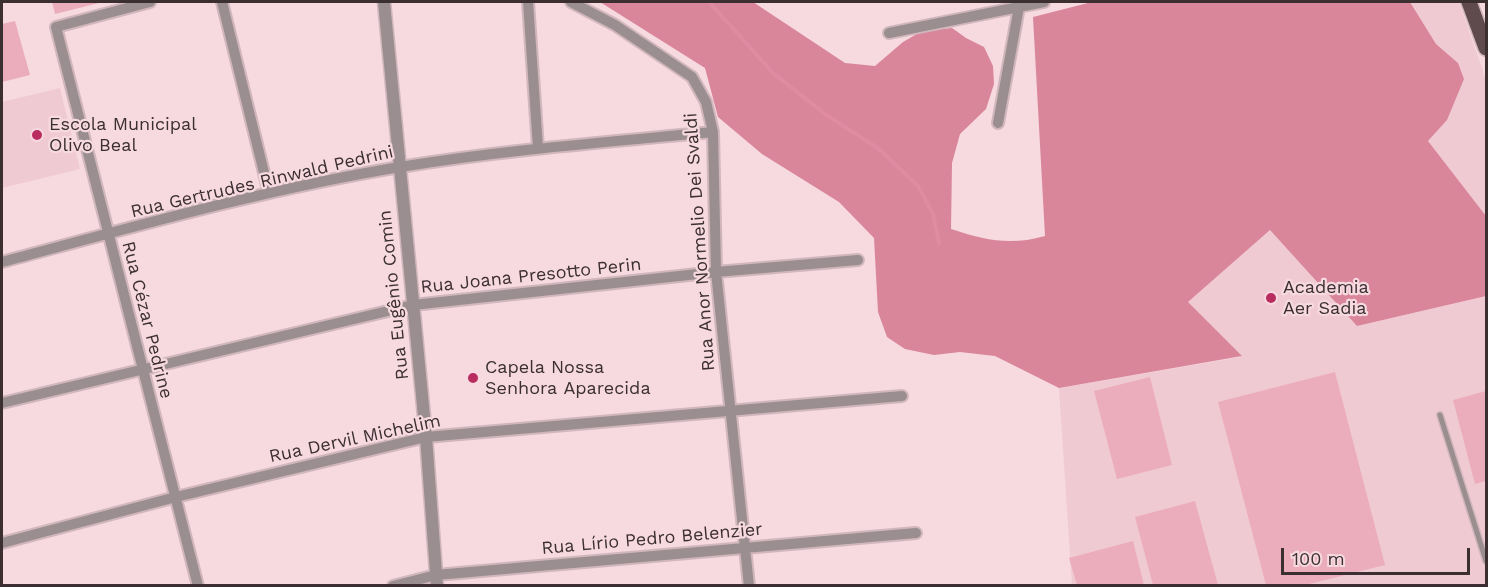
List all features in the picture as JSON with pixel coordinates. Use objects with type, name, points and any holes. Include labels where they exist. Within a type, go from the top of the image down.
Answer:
[{"type":"main road","points":[[1469,2],[1486,48]]},
{"type":"street","name":"Rua Cézar Pedrine","points":[[150,2],[56,27],[198,585]]},
{"type":"street","points":[[222,2],[269,193]]},
{"type":"street","name":"Rua Eugênio Comin","points":[[384,2],[426,437],[436,580]]},
{"type":"street","points":[[528,2],[538,148]]},
{"type":"street","name":"Rua Anor Normelio Dei Svaldi","points":[[571,2],[615,25],[692,77],[706,102],[712,132],[716,272],[749,585]]},
{"type":"street","points":[[889,33],[1044,2]]},
{"type":"street","points":[[998,123],[1020,7]]},
{"type":"street","name":"Rua Gertrudes Rinwald Pedrini","points":[[2,261],[269,193],[399,167],[538,148],[712,132]]},
{"type":"street","name":"Rua Joana Presotto Perin","points":[[2,404],[413,305],[716,272],[858,260]]},
{"type":"street","name":"Rua Dervil Michelim","points":[[2,543],[176,497],[426,437],[902,396]]},
{"type":"street","name":"Rua Lírio Pedro Belenzier","points":[[393,585],[745,547],[916,533]]},
{"type":"lane","points":[[1440,415],[1486,561]]},
{"type":"lane","points":[[1479,538],[1486,536]]},
{"type":"shaded area","points":[[52,2],[103,2],[55,14]]},
{"type":"shaded area","points":[[600,2],[753,2],[845,63],[875,66],[903,42],[922,31],[952,28],[984,47],[993,66],[994,84],[986,109],[960,134],[952,163],[951,229],[986,239],[1020,241],[1045,236],[1033,17],[1092,2],[1410,2],[1436,44],[1458,63],[1464,79],[1447,120],[1428,141],[1486,216],[1486,296],[1357,326],[1270,230],[1188,302],[1242,356],[1059,388],[995,356],[960,352],[934,355],[905,349],[887,337],[878,312],[874,238],[839,202],[762,154],[718,117],[705,68]]},
{"type":"shaded area","points":[[1410,2],[1459,2],[1486,80],[1486,216],[1428,141],[1447,120],[1458,63],[1436,44]]},
{"type":"shaded area","points":[[15,21],[30,75],[2,82],[2,24]]},
{"type":"shaded area","name":"Escola Municipal Olivo Beal","points":[[60,88],[80,169],[2,188],[2,102]]},
{"type":"shaded area","points":[[1270,230],[1357,326],[1486,296],[1486,585],[1072,585],[1059,388],[1241,357],[1188,302]]},
{"type":"shaded area","points":[[1335,372],[1385,565],[1305,585],[1266,585],[1218,402]]},
{"type":"shaded area","points":[[1150,377],[1172,465],[1117,479],[1094,391]]},
{"type":"shaded area","points":[[1486,391],[1486,481],[1475,484],[1453,400]]},
{"type":"shaded area","points":[[1195,501],[1218,585],[1153,585],[1135,517]]},
{"type":"shaded area","points":[[1133,541],[1144,585],[1077,585],[1069,558]]},
{"type":"waterway","points":[[709,2],[773,73],[825,114],[879,149],[918,186],[933,214],[939,243]]},
{"type":"place","name":"Escola Municipal Olivo Beal","points":[[37,135]]},
{"type":"place","name":"Academia Aer Sadia","points":[[1271,298]]},
{"type":"place","name":"Capela Nossa Senhora Aparecida","points":[[473,378]]}]
